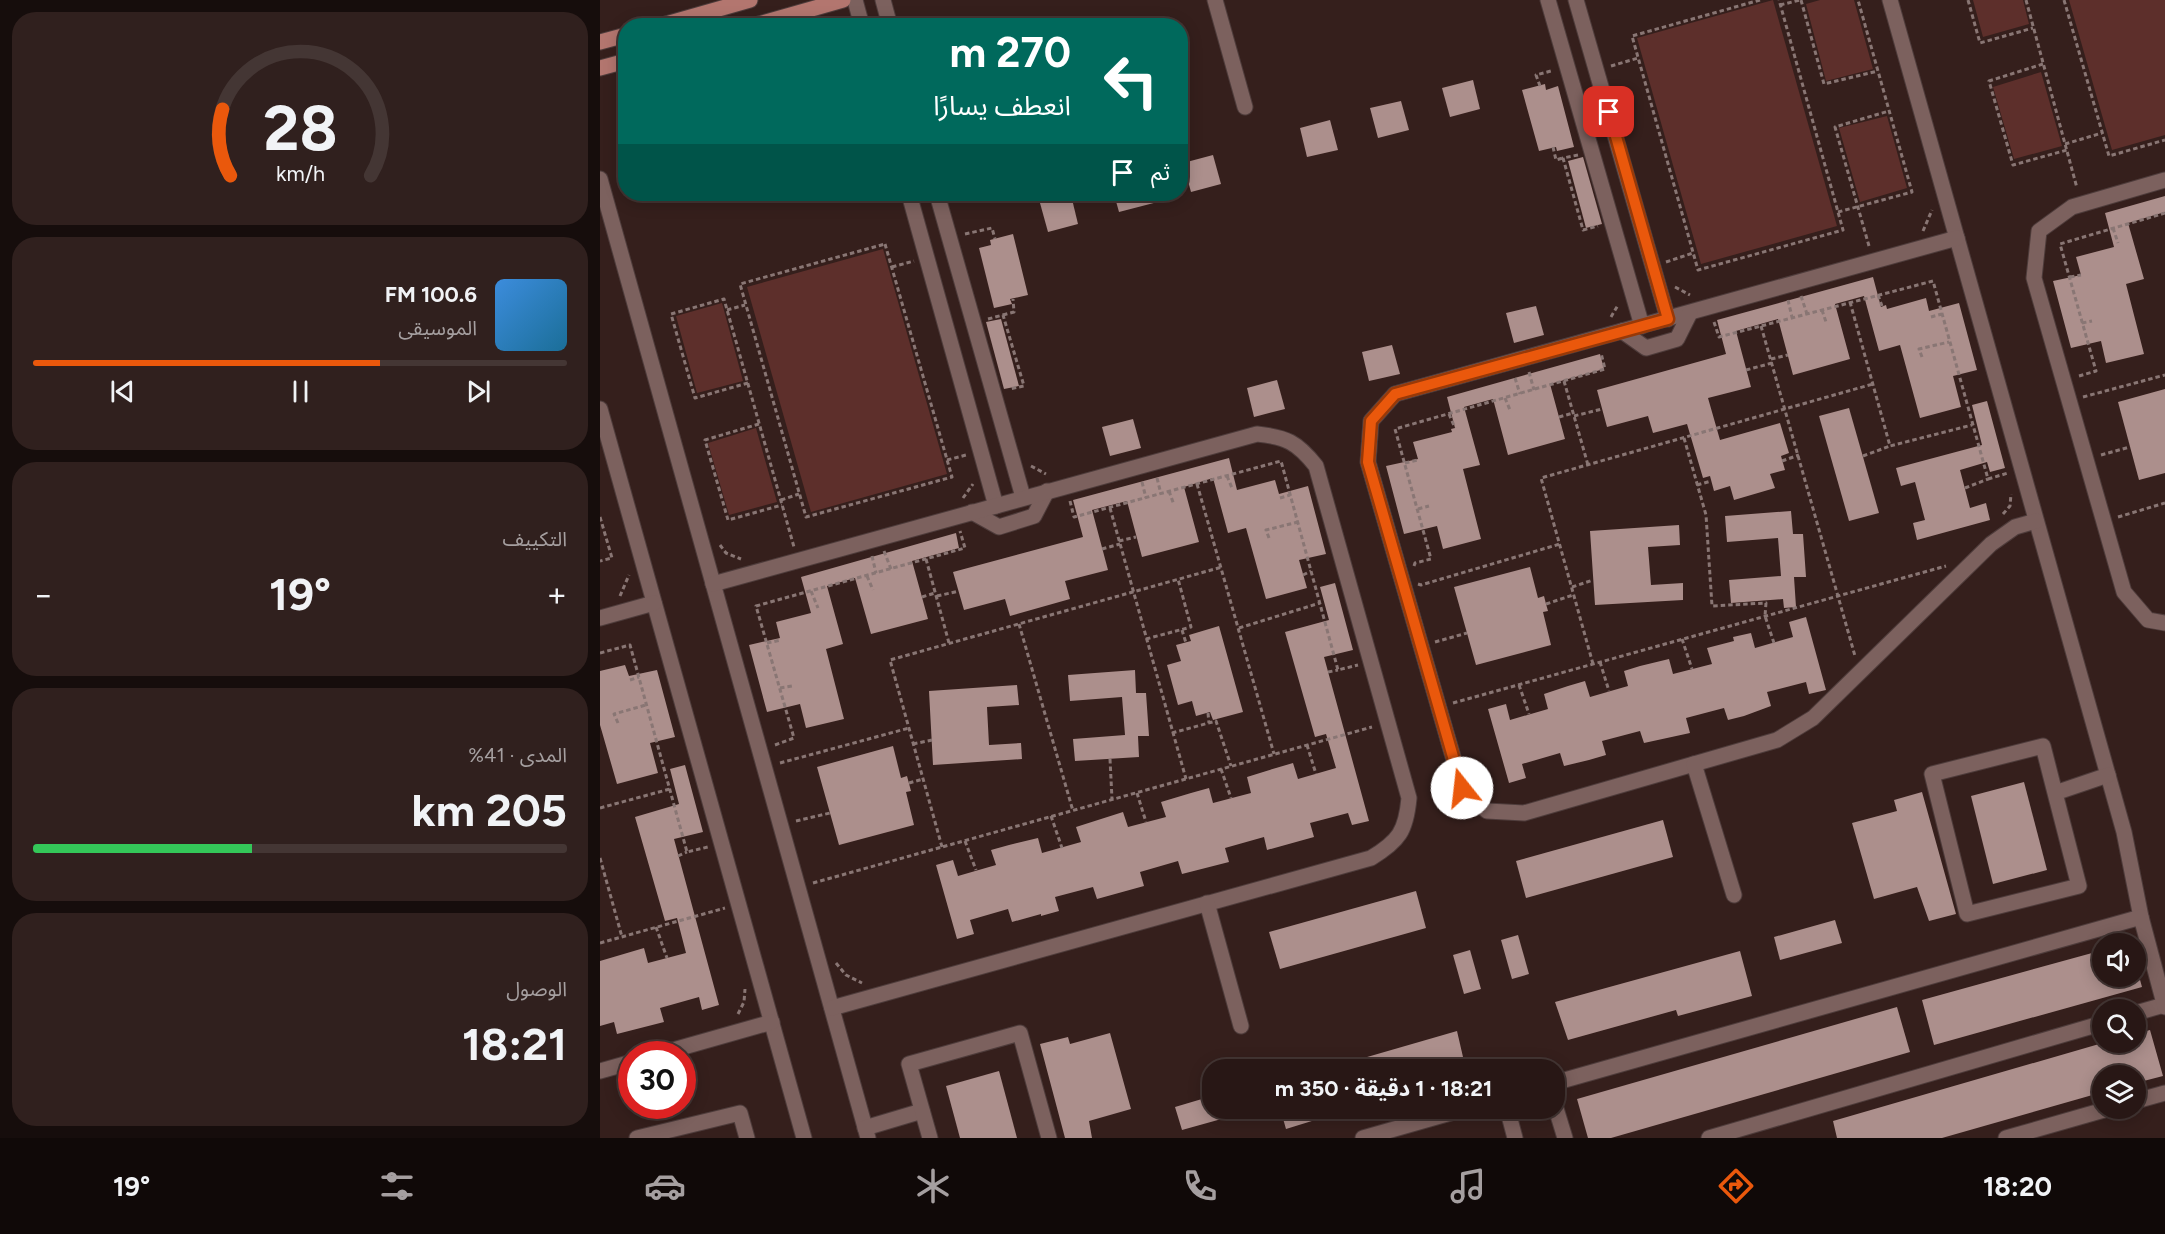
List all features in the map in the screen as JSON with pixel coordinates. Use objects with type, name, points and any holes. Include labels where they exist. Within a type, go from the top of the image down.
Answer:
[{"type":"main road","points":[[687,18],[750,0]]},
{"type":"main road","points":[[780,18],[843,0]]},
{"type":"main road","points":[[600,42],[618,37]]},
{"type":"main road","points":[[600,68],[618,63]]},
{"type":"street","points":[[855,0],[860,18]]},
{"type":"street","points":[[883,0],[888,18]]},
{"type":"street","points":[[1215,0],[1245,107]]},
{"type":"street","points":[[1548,0],[1564,71],[1642,326]]},
{"type":"street","points":[[1576,0],[1601,67],[1668,319]]},
{"type":"street","points":[[1890,0],[2124,832],[2141,917],[2165,1006],[2146,1011]]},
{"type":"street","points":[[1564,71],[1601,67]]},
{"type":"street","points":[[600,179],[866,1133],[922,1111]]},
{"type":"street","points":[[2165,180],[2072,207],[2039,231],[2034,278],[2124,592],[2148,620],[2165,623]]},
{"type":"street","points":[[911,201],[996,506]]},
{"type":"street","points":[[939,201],[1023,498]]},
{"type":"street","points":[[1957,238],[1395,394],[1371,421],[1368,462],[1462,788],[1488,811],[1524,813],[1778,740],[1813,718],[1991,544],[2015,527],[2036,521]]},
{"type":"street","points":[[1622,331],[1646,348],[1677,339],[1690,313]]},
{"type":"street","points":[[600,409],[804,1138]]},
{"type":"street","points":[[713,584],[969,519],[996,506],[1023,498],[1257,434],[1281,436],[1303,449],[1316,466],[1409,798],[1407,823],[1392,845],[1371,858],[831,1008]]},
{"type":"street","points":[[969,519],[999,527],[1034,516],[1047,491]]},
{"type":"street","points":[[600,618],[654,603]]},
{"type":"street","points":[[2043,746],[2055,793],[2079,886],[1967,914],[1932,774],[2043,746]]},
{"type":"street","points":[[1694,764],[1734,895]]},
{"type":"street","points":[[2055,793],[2108,775]]},
{"type":"street","points":[[1207,903],[1241,1026]]},
{"type":"street","points":[[1565,1080],[2141,917]]},
{"type":"street","points":[[696,1044],[772,1022]]},
{"type":"street","points":[[1709,1138],[2092,1026]]},
{"type":"street","points":[[930,1138],[909,1064],[1020,1033],[1049,1138]]},
{"type":"street","points":[[600,1071],[618,1066]]},
{"type":"street","points":[[2146,1098],[2165,1093]]},
{"type":"street","points":[[638,1138],[740,1113],[747,1138]]},
{"type":"street","points":[[2006,1138],[2092,1113]]},
{"type":"street","points":[[1364,1138],[1430,1119]]},
{"type":"street","points":[[1510,1119],[1515,1138]]},
{"type":"street","points":[[1559,1119],[1565,1138]]},
{"type":"path","points":[[1760,0],[1632,36],[1698,270],[1843,230],[1779,0]]},
{"type":"path","points":[[1780,5],[1801,0],[1824,84],[1878,70]]},
{"type":"path","points":[[1838,212],[1912,192],[1858,0]]},
{"type":"path","points":[[1968,0],[1980,43],[2033,28]]},
{"type":"path","points":[[2026,0],[2078,193]]},
{"type":"path","points":[[2064,0],[2109,156],[2165,140]]},
{"type":"path","points":[[1601,67],[1638,58]]},
{"type":"path","points":[[2043,64],[1989,81],[2013,165],[2067,150]]},
{"type":"path","points":[[1540,86],[1536,75],[1564,71]]},
{"type":"path","points":[[1870,251],[1835,127],[1889,111]]},
{"type":"path","points":[[2065,144],[2102,133]]},
{"type":"path","points":[[1553,147],[1556,160],[1582,154]]},
{"type":"path","points":[[1563,158],[1583,230],[1603,225]]},
{"type":"path","points":[[1919,235],[1927,226],[1932,213],[1932,201]]},
{"type":"path","points":[[2078,379],[2096,371],[2060,244],[2165,213]]},
{"type":"path","points":[[960,236],[992,228],[995,239]]},
{"type":"path","points":[[2113,228],[2118,243]]},
{"type":"path","points":[[885,244],[892,267],[952,477],[806,518],[740,285],[885,244]]},
{"type":"path","points":[[1662,263],[1693,253]]},
{"type":"path","points":[[892,267],[918,260]]},
{"type":"path","points":[[2070,277],[2081,275]]},
{"type":"path","points":[[1705,321],[1713,319],[1719,337],[1933,281],[1988,479]]},
{"type":"path","points":[[1671,284],[1680,291],[1698,296]]},
{"type":"path","points":[[1792,318],[1789,297],[1799,295],[1803,298],[1807,314]]},
{"type":"path","points":[[1878,295],[1882,306]]},
{"type":"path","points":[[1604,322],[1616,310],[1621,298]]},
{"type":"path","points":[[748,383],[694,398],[671,314],[724,299],[748,383],[759,424],[781,500],[782,505],[795,549]]},
{"type":"path","points":[[983,321],[1014,312],[1013,299]]},
{"type":"path","points":[[1850,302],[1890,447]]},
{"type":"path","points":[[727,310],[745,304]]},
{"type":"path","points":[[1822,309],[1826,322]]},
{"type":"path","points":[[1931,317],[1942,314]]},
{"type":"path","points":[[1003,315],[1024,386],[1003,391]]},
{"type":"path","points":[[2082,323],[2092,321]]},
{"type":"path","points":[[1761,326],[1856,658],[1864,650]]},
{"type":"path","points":[[1922,357],[1919,349],[1949,342]]},
{"type":"path","points":[[1560,543],[1418,584],[1415,563],[1431,559],[1395,429],[1605,369],[1600,350],[1604,349]]},
{"type":"path","points":[[1746,370],[1788,355]]},
{"type":"path","points":[[1522,372],[1530,372],[1534,390]]},
{"type":"path","points":[[1517,373],[1515,375],[1520,394]]},
{"type":"path","points":[[2080,388],[2086,398],[2165,375]]},
{"type":"path","points":[[1564,381],[1588,465]]},
{"type":"path","points":[[1593,664],[1541,478],[1874,384]]},
{"type":"path","points":[[1505,398],[1510,410]]},
{"type":"path","points":[[1558,417],[1602,409]]},
{"type":"path","points":[[1449,414],[1455,428]]},
{"type":"path","points":[[759,424],[705,440],[728,520],[782,505]]},
{"type":"path","points":[[1863,456],[1972,425]]},
{"type":"path","points":[[1684,438],[1706,515],[1712,606],[1766,602],[1765,616],[1774,643]]},
{"type":"path","points":[[947,460],[973,453]]},
{"type":"path","points":[[1782,461],[1799,455]]},
{"type":"path","points":[[1405,464],[1418,460]]},
{"type":"path","points":[[1062,500],[1069,498],[1074,517],[1281,461],[1338,670]]},
{"type":"path","points":[[1027,462],[1032,468],[1050,475]]},
{"type":"path","points":[[1149,476],[1156,473],[1161,494]]},
{"type":"path","points":[[1965,488],[2008,473],[2010,481]]},
{"type":"path","points":[[1227,476],[1232,488]]},
{"type":"path","points":[[1141,478],[1146,498]]},
{"type":"path","points":[[958,502],[968,493],[975,479]]},
{"type":"path","points":[[1697,485],[1711,481]]},
{"type":"path","points":[[1197,484],[1274,754]]},
{"type":"path","points":[[1998,519],[2010,506],[2012,489]]},
{"type":"path","points":[[1169,491],[1174,505]]},
{"type":"path","points":[[781,500],[800,494]]},
{"type":"path","points":[[1280,498],[1290,495]]},
{"type":"path","points":[[2116,517],[2165,503]]},
{"type":"path","points":[[1418,509],[1429,506]]},
{"type":"path","points":[[1110,507],[1186,779]]},
{"type":"path","points":[[600,517],[612,558],[600,561]]},
{"type":"path","points":[[909,728],[780,763],[774,743],[794,738],[756,606],[964,548],[959,527],[969,519]]},
{"type":"path","points":[[1269,538],[1266,530],[1298,522]]},
{"type":"path","points":[[1102,549],[1136,537]]},
{"type":"path","points":[[718,542],[726,553],[747,560]]},
{"type":"path","points":[[785,552],[805,546]]},
{"type":"path","points":[[876,573],[871,553],[883,549],[891,569]]},
{"type":"path","points":[[926,559],[949,643]]},
{"type":"path","points":[[1448,694],[1451,704],[1954,563],[1946,571]]},
{"type":"path","points":[[942,847],[890,660],[1222,567]]},
{"type":"path","points":[[1303,575],[1311,572]]},
{"type":"path","points":[[614,602],[622,594],[629,580],[629,573]]},
{"type":"path","points":[[867,576],[873,590]]},
{"type":"path","points":[[1146,639],[1191,627],[1178,579]]},
{"type":"path","points":[[1572,587],[1593,580]]},
{"type":"path","points":[[811,591],[818,608]]},
{"type":"path","points":[[922,597],[959,591]]},
{"type":"path","points":[[1546,604],[1574,595]]},
{"type":"path","points":[[1239,628],[1320,603]]},
{"type":"path","points":[[1019,624],[1073,811]]},
{"type":"path","points":[[1182,629],[1186,643]]},
{"type":"path","points":[[1433,644],[1436,640],[1467,633]]},
{"type":"path","points":[[1682,639],[1692,669]]},
{"type":"path","points":[[767,643],[781,640]]},
{"type":"path","points":[[600,653],[630,645],[687,852]]},
{"type":"path","points":[[1600,662],[1609,692]]},
{"type":"path","points":[[1328,672],[1359,665],[1362,675]]},
{"type":"path","points":[[630,680],[639,677]]},
{"type":"path","points":[[1519,685],[1529,714]]},
{"type":"path","points":[[780,688],[792,686]]},
{"type":"path","points":[[618,723],[614,714],[646,705]]},
{"type":"path","points":[[1208,713],[1209,723]]},
{"type":"path","points":[[1172,733],[1216,721],[1231,766]]},
{"type":"path","points":[[813,883],[1376,726]]},
{"type":"path","points":[[913,744],[932,740]]},
{"type":"path","points":[[1307,745],[1316,774]]},
{"type":"path","points":[[653,759],[660,756]]},
{"type":"path","points":[[1110,759],[1112,800]]},
{"type":"path","points":[[1221,769],[1232,798]]},
{"type":"path","points":[[909,783],[923,780]]},
{"type":"path","points":[[600,808],[670,789]]},
{"type":"path","points":[[1137,793],[1146,822]]},
{"type":"path","points":[[799,831],[796,820],[830,813]]},
{"type":"path","points":[[1051,816],[1062,848]]},
{"type":"path","points":[[965,840],[976,870]]},
{"type":"path","points":[[678,856],[708,847],[711,857]]},
{"type":"path","points":[[600,858],[622,937]]},
{"type":"path","points":[[811,872],[817,894]]},
{"type":"path","points":[[722,898],[728,919]]},
{"type":"path","points":[[600,943],[725,908]]},
{"type":"path","points":[[657,927],[666,958]]},
{"type":"path","points":[[833,952],[836,963],[846,975],[868,983]]},
{"type":"path","points":[[737,1017],[744,1002],[746,985]]},
{"type":"shaded area","points":[[1773,0],[1837,226],[1701,264],[1637,38]]},
{"type":"shaded area","points":[[1820,0],[1854,0],[1873,69],[1826,81],[1806,4]]},
{"type":"shaded area","points":[[1973,0],[2023,0],[2029,24],[1983,37]]},
{"type":"shaded area","points":[[2069,0],[2165,0],[2165,135],[2112,150]]},
{"type":"shaded area","points":[[2041,72],[2062,146],[2014,159],[1993,87]]},
{"type":"shaded area","points":[[1887,116],[1907,188],[1860,202],[1839,128]]},
{"type":"shaded area","points":[[883,249],[947,474],[811,512],[747,287]]},
{"type":"shaded area","points":[[722,303],[743,381],[697,393],[676,316]]},
{"type":"shaded area","points":[[756,428],[777,502],[729,515],[708,443]]},
{"type":"building","points":[[1473,80],[1480,109],[1450,117],[1442,88]]},
{"type":"building","points":[[1545,84],[1546,90],[1558,86],[1574,147],[1557,151],[1556,147],[1539,151],[1522,90]]},
{"type":"building","points":[[1401,101],[1409,130],[1378,138],[1370,108]]},
{"type":"building","points":[[1330,120],[1338,150],[1307,157],[1300,128]]},
{"type":"building","points":[[1213,155],[1221,184],[1191,192],[1188,181],[1188,162]]},
{"type":"building","points":[[1583,157],[1602,224],[1586,228],[1568,161]]},
{"type":"building","points":[[2165,196],[2165,212],[2128,223],[2144,279],[2126,284],[2144,354],[2106,363],[2101,341],[2071,348],[2053,281],[2081,275],[2076,257],[2114,247],[2105,213]]},
{"type":"building","points":[[1072,201],[1078,224],[1048,232],[1040,203]]},
{"type":"building","points":[[1116,201],[1161,201],[1119,212]]},
{"type":"building","points":[[1013,234],[1028,295],[1010,299],[1012,304],[994,308],[979,248],[991,245],[990,240]]},
{"type":"building","points":[[1873,277],[1881,307],[1886,305],[1887,309],[1926,298],[1929,311],[1959,303],[1977,370],[1953,376],[1961,407],[1920,418],[1900,345],[1879,351],[1864,296],[1835,304],[1850,359],[1793,375],[1778,319],[1736,331],[1751,387],[1708,398],[1720,440],[1780,423],[1789,453],[1781,456],[1785,470],[1770,474],[1775,488],[1734,500],[1730,486],[1714,491],[1710,476],[1703,478],[1687,424],[1653,433],[1648,416],[1607,427],[1597,390],[1726,354],[1717,320]]},
{"type":"building","points":[[1536,306],[1544,335],[1514,343],[1506,313]]},
{"type":"building","points":[[1001,319],[1019,386],[1004,389],[986,322]]},
{"type":"building","points":[[1392,345],[1400,374],[1369,381],[1362,352]]},
{"type":"building","points":[[1600,354],[1604,369],[1550,384],[1565,439],[1508,455],[1493,399],[1464,407],[1480,465],[1463,469],[1481,539],[1443,549],[1437,526],[1404,534],[1386,466],[1418,459],[1413,442],[1452,432],[1451,429],[1455,428],[1447,397]]},
{"type":"building","points":[[1277,380],[1285,409],[1254,417],[1247,388]]},
{"type":"building","points":[[2165,389],[2165,473],[2139,480],[2118,402]]},
{"type":"building","points":[[1987,401],[2005,468],[1990,472],[1987,462],[1960,470],[1970,508],[1986,503],[1990,520],[1917,540],[1913,523],[1925,520],[1915,482],[1901,486],[1896,468],[1982,445],[1972,405]]},
{"type":"building","points":[[1849,408],[1879,513],[1849,521],[1819,416]]},
{"type":"building","points":[[1133,419],[1141,448],[1110,456],[1102,427]]},
{"type":"building","points":[[1229,458],[1237,490],[1275,480],[1279,494],[1308,486],[1326,554],[1299,560],[1307,588],[1266,599],[1246,528],[1228,533],[1213,478],[1184,487],[1199,542],[1142,557],[1127,501],[1092,510],[1108,570],[1065,581],[1070,599],[1010,616],[1005,599],[964,610],[953,572],[1083,537],[1073,500]]},
{"type":"building","points":[[1791,511],[1793,534],[1803,534],[1806,577],[1794,577],[1796,607],[1784,608],[1783,599],[1731,603],[1729,580],[1781,576],[1778,538],[1727,542],[1725,516]]},
{"type":"building","points":[[1679,525],[1680,545],[1648,547],[1651,585],[1683,583],[1683,600],[1595,605],[1590,531]]},
{"type":"building","points":[[956,533],[959,548],[912,561],[928,619],[871,634],[855,578],[827,586],[843,644],[826,649],[844,719],[806,728],[800,704],[767,712],[749,645],[780,638],[776,622],[811,613],[801,577]]},
{"type":"building","points":[[1530,567],[1538,598],[1544,596],[1548,611],[1543,612],[1551,645],[1476,665],[1454,587]]},
{"type":"building","points":[[1335,583],[1353,650],[1324,657],[1369,821],[1352,825],[1348,813],[1310,823],[1314,837],[1267,850],[1264,837],[1225,848],[1229,862],[1182,874],[1178,861],[1140,872],[1144,886],[1097,899],[1093,887],[1055,897],[1059,911],[1041,916],[1041,914],[1012,922],[1008,909],[970,920],[974,934],[957,939],[936,865],[953,860],[958,876],[996,865],[991,850],[1009,845],[1038,838],[1042,853],[1081,842],[1076,827],[1123,812],[1128,827],[1166,817],[1161,802],[1209,788],[1213,803],[1251,793],[1247,777],[1293,763],[1298,779],[1336,768],[1326,734],[1315,737],[1285,632],[1329,620],[1320,587]]},
{"type":"building","points":[[1806,617],[1826,690],[1809,694],[1806,682],[1767,692],[1771,706],[1744,716],[1728,720],[1724,708],[1686,718],[1690,733],[1644,743],[1640,731],[1602,741],[1606,755],[1564,766],[1560,753],[1522,764],[1526,778],[1509,783],[1488,709],[1506,704],[1510,720],[1548,709],[1544,694],[1585,681],[1590,697],[1628,686],[1624,671],[1640,666],[1669,659],[1673,674],[1712,664],[1707,648],[1734,641],[1733,637],[1751,633],[1755,648],[1793,637],[1789,622]]},
{"type":"building","points":[[1219,626],[1243,712],[1213,720],[1210,712],[1196,716],[1192,701],[1178,705],[1167,665],[1181,661],[1176,645],[1191,641],[1189,635]]},
{"type":"building","points":[[625,665],[629,676],[657,670],[675,737],[650,743],[658,773],[617,784],[600,725],[600,671]]},
{"type":"building","points":[[1135,670],[1136,693],[1146,693],[1149,736],[1138,736],[1139,757],[1075,761],[1073,739],[1125,735],[1122,697],[1070,701],[1068,675]]},
{"type":"building","points":[[1017,685],[1019,705],[987,707],[989,745],[1021,743],[1022,759],[933,765],[929,691]]},
{"type":"building","points":[[893,746],[901,778],[907,776],[911,791],[906,792],[914,825],[839,845],[817,767]]},
{"type":"building","points":[[685,765],[703,832],[674,839],[719,1005],[702,1010],[699,997],[660,1008],[664,1022],[617,1034],[614,1022],[600,1026],[600,961],[644,948],[648,963],[686,953],[677,918],[665,921],[635,817],[679,804],[670,769]]},
{"type":"building","points":[[2024,782],[2047,870],[1993,884],[1971,796]]},
{"type":"building","points":[[1922,792],[1956,914],[1929,921],[1917,887],[1874,899],[1852,823],[1897,811],[1894,800]]},
{"type":"building","points":[[1663,820],[1673,857],[1526,898],[1516,861]]},
{"type":"building","points":[[1416,891],[1426,928],[1280,969],[1269,932]]},
{"type":"building","points":[[1835,920],[1842,943],[1780,960],[1774,937]]},
{"type":"building","points":[[1518,935],[1529,974],[1512,979],[1501,940]]},
{"type":"building","points":[[1470,950],[1481,989],[1464,994],[1453,955]]},
{"type":"building","points":[[1740,951],[1752,996],[1678,1016],[1676,1010],[1568,1040],[1555,1002]]},
{"type":"building","points":[[2092,953],[2092,987],[2142,987],[2092,999],[2092,1001],[1934,1045],[1922,1000]]},
{"type":"building","points":[[1897,1007],[1910,1052],[1611,1138],[1588,1138],[1577,1099]]},
{"type":"building","points":[[2150,1030],[2163,1076],[2146,1080],[2146,1065],[2092,1065],[2092,1095],[1942,1138],[1837,1138],[1833,1121],[2092,1046],[2092,1053],[2146,1053],[2146,1031]]},
{"type":"building","points":[[1457,1031],[1463,1059],[1360,1059]]},
{"type":"building","points":[[1110,1033],[1131,1109],[1089,1121],[1092,1138],[1065,1138],[1040,1044],[1068,1037],[1070,1044]]},
{"type":"building","points":[[999,1071],[1017,1138],[960,1138],[946,1086]]},
{"type":"building","points":[[1202,1099],[1202,1119],[1221,1119],[1182,1130],[1175,1107]]},
{"type":"building","points":[[1283,1119],[1318,1119],[1286,1129]]},
{"type":"route","points":[[1462,788],[1368,462],[1371,421],[1395,394],[1668,319],[1609,112]]}]
